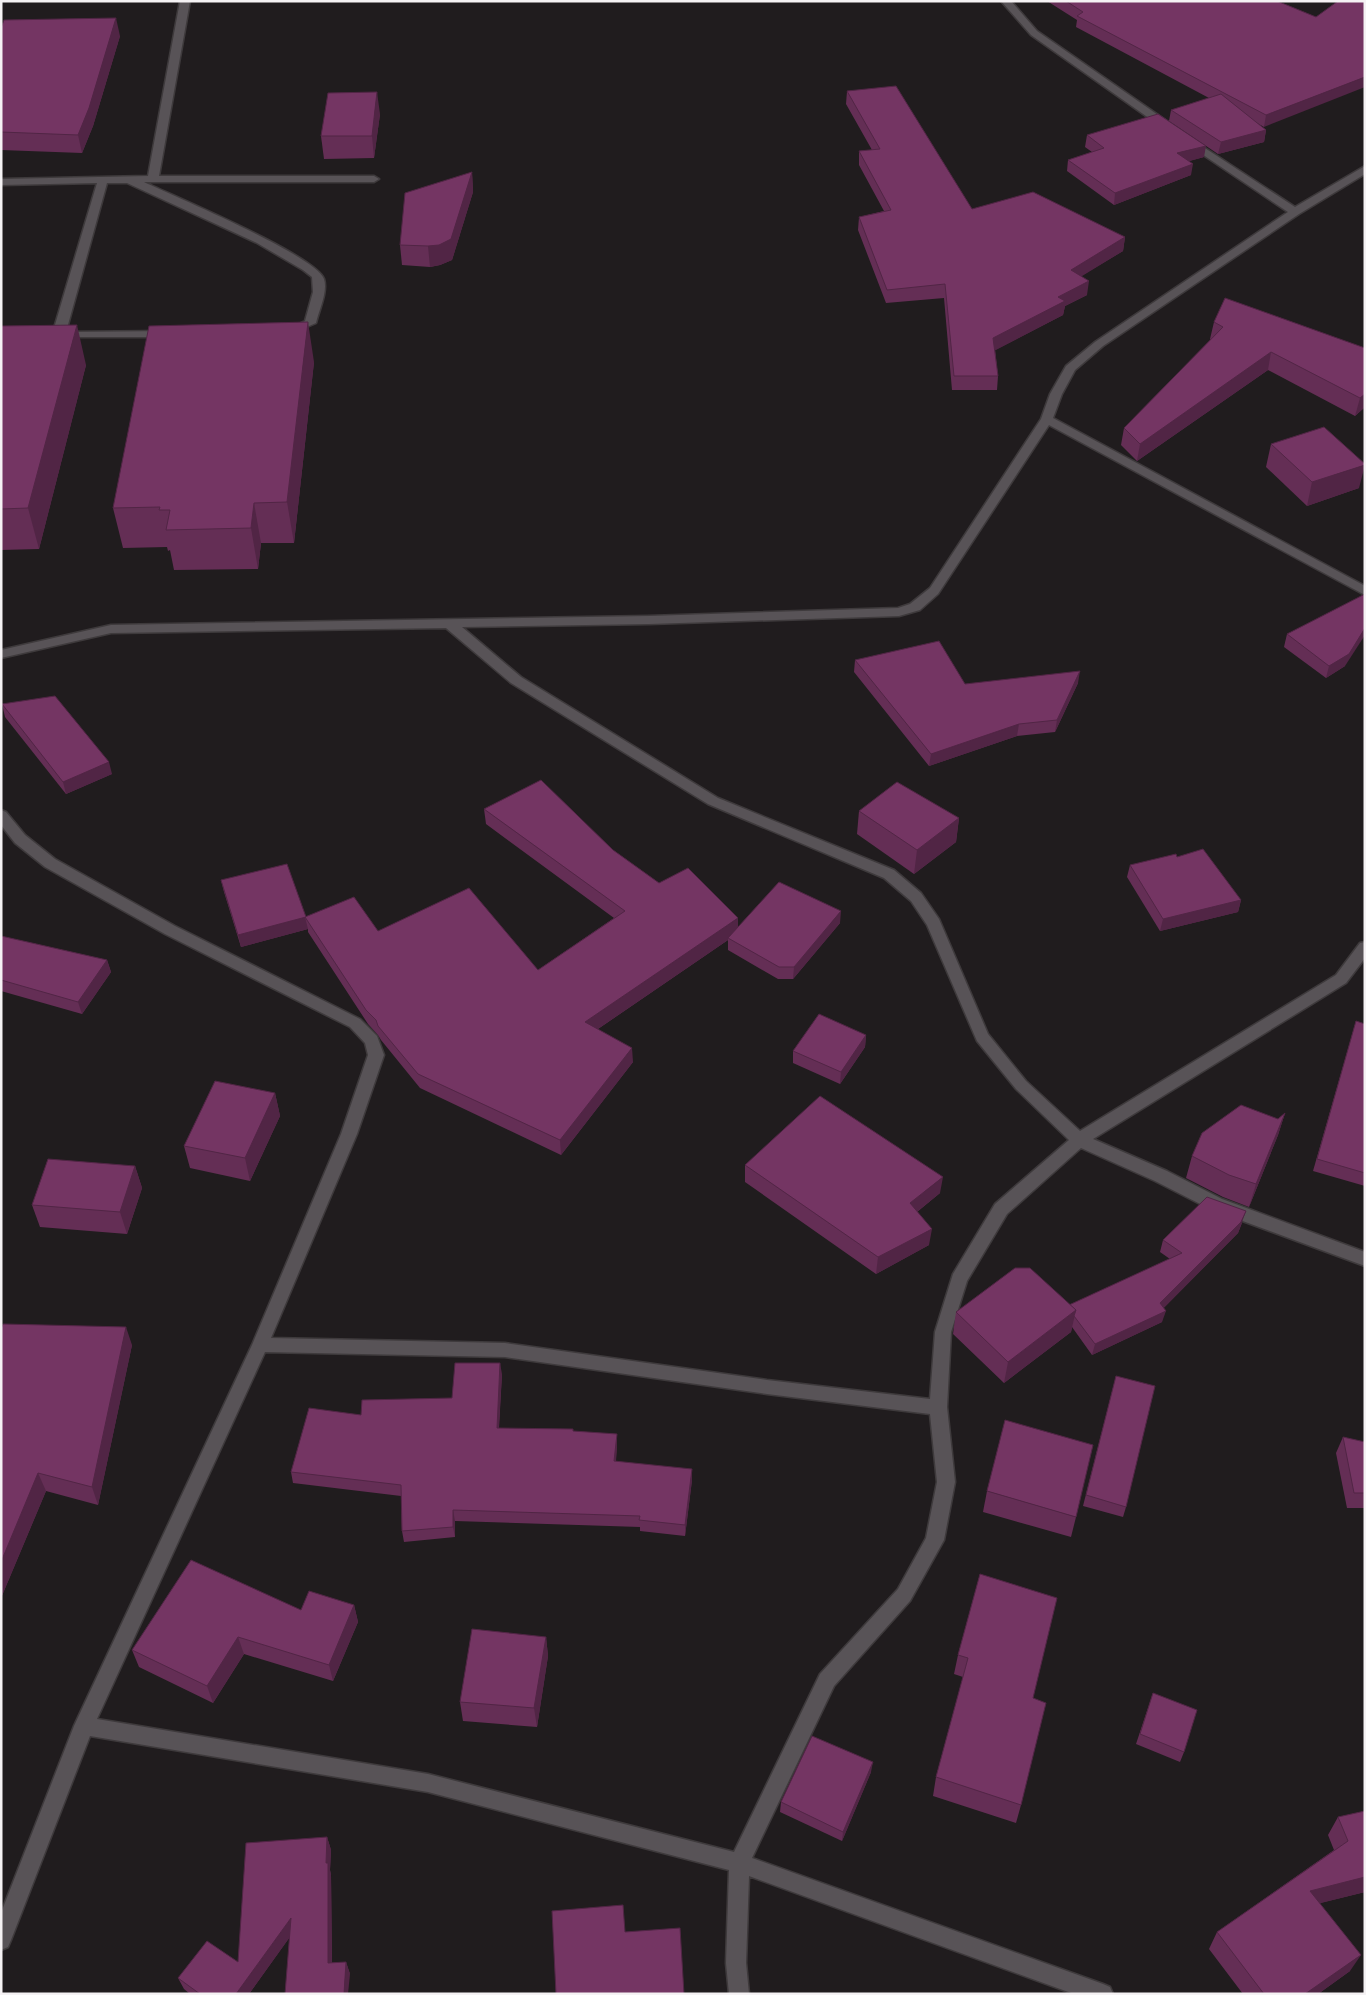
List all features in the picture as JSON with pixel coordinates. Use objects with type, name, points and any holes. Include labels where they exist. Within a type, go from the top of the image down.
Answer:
[{"type":"street","points":[[153,179],[185,1]]},
{"type":"street","points":[[1006,1],[1034,33],[1177,133],[1295,212]]},
{"type":"street","points":[[1,654],[111,629],[640,620],[899,612],[915,607],[934,591],[1048,419],[1056,394],[1070,368],[1099,344],[1295,212],[1365,169]]},
{"type":"street","points":[[128,179],[286,254],[317,274],[320,283],[310,323],[296,330],[278,334]]},
{"type":"street","points":[[1,182],[128,179],[374,179]]},
{"type":"street","points":[[103,180],[55,335],[179,334]]},
{"type":"street","points":[[1048,419],[1365,591]]},
{"type":"street","points":[[449,623],[516,680],[713,801],[890,874],[916,897],[934,924],[982,1037],[1021,1085],[1079,1140],[1161,1176],[1216,1204],[1365,1259]]},
{"type":"street","points":[[1,815],[20,839],[50,863],[170,930],[355,1023],[372,1040],[376,1055],[349,1134],[260,1345],[84,1726],[1,1940]]},
{"type":"street","points":[[739,1994],[736,1963],[739,1863],[827,1680],[904,1595],[935,1540],[946,1482],[938,1407],[943,1332],[959,1279],[1001,1209],[1079,1140],[1341,978],[1365,947]]},
{"type":"street","points":[[260,1345],[505,1350],[767,1387],[938,1407]]},
{"type":"street","points":[[84,1726],[428,1783],[739,1863],[1103,1994]]},
{"type":"building","points":[[1066,1],[1277,1],[1316,17],[1338,1],[1365,1],[1365,77],[1266,115],[1077,16],[1083,12]]},
{"type":"building","points":[[116,18],[89,108],[78,135],[1,132],[1,28],[4,20]]},
{"type":"building","points":[[896,86],[972,209],[1033,192],[1125,237],[1071,270],[1089,281],[1058,297],[1065,301],[993,338],[998,376],[954,376],[945,284],[887,290],[859,217],[891,210],[859,151],[880,149],[847,91]]},
{"type":"building","points":[[377,92],[372,136],[321,136],[328,93]]},
{"type":"building","points":[[1221,94],[1266,130],[1221,142],[1171,110]]},
{"type":"building","points":[[1158,114],[1206,146],[1177,153],[1193,164],[1115,193],[1068,160],[1104,148],[1087,135]]},
{"type":"building","points":[[472,172],[451,239],[439,245],[400,245],[405,193]]},
{"type":"building","points":[[1225,298],[1365,348],[1365,394],[1360,398],[1271,352],[1140,444],[1124,428],[1223,327],[1214,322]]},
{"type":"building","points":[[308,322],[287,502],[254,503],[251,528],[166,530],[170,510],[159,510],[160,507],[113,508],[149,326]]},
{"type":"building","points":[[77,325],[28,508],[1,509],[1,326]]},
{"type":"building","points":[[1324,427],[1365,465],[1312,482],[1271,444]]},
{"type":"building","points":[[1365,594],[1365,628],[1349,654],[1329,666],[1287,634]]},
{"type":"building","points":[[939,641],[965,684],[1080,671],[1057,720],[1019,724],[931,754],[855,660]]},
{"type":"building","points":[[55,696],[109,762],[63,782],[2,704]]},
{"type":"building","points":[[541,780],[613,850],[659,883],[688,868],[738,918],[585,1022],[632,1048],[560,1140],[418,1074],[366,1010],[305,917],[354,897],[378,931],[469,888],[538,970],[625,911],[484,809]]},
{"type":"building","points":[[897,782],[959,818],[917,850],[859,811]]},
{"type":"building","points":[[1203,849],[1241,900],[1163,919],[1130,865],[1176,854],[1177,857]]},
{"type":"building","points":[[287,864],[306,917],[238,935],[221,880]]},
{"type":"building","points":[[779,882],[841,911],[794,967],[779,967],[728,938]]},
{"type":"building","points":[[1,936],[107,960],[78,1002],[1,980]]},
{"type":"building","points":[[819,1014],[866,1035],[841,1072],[793,1051]]},
{"type":"building","points":[[1356,1021],[1365,1024],[1365,1173],[1317,1159]]},
{"type":"building","points":[[215,1081],[275,1093],[245,1158],[184,1146]]},
{"type":"building","points":[[820,1096],[943,1177],[910,1203],[932,1229],[878,1257],[745,1165]]},
{"type":"building","points":[[1241,1105],[1278,1119],[1285,1113],[1256,1184],[1229,1175],[1192,1156],[1202,1133]]},
{"type":"building","points":[[48,1159],[135,1166],[120,1212],[32,1205]]},
{"type":"building","points":[[1207,1197],[1246,1211],[1241,1222],[1160,1303],[1166,1311],[1095,1344],[1074,1316],[1076,1310],[1069,1305],[1182,1253],[1163,1240]]},
{"type":"building","points":[[1015,1268],[1030,1268],[1076,1310],[1008,1362],[956,1312]]},
{"type":"building","points":[[3,1324],[126,1327],[92,1487],[38,1473],[1,1562],[1,1329]]},
{"type":"building","points":[[455,1363],[500,1363],[497,1428],[573,1429],[573,1431],[617,1434],[614,1461],[692,1469],[685,1525],[639,1520],[640,1516],[453,1510],[453,1527],[402,1531],[401,1485],[291,1472],[309,1408],[361,1415],[362,1400],[452,1398]]},
{"type":"building","points":[[1116,1376],[1155,1386],[1126,1507],[1086,1495]]},
{"type":"building","points":[[1005,1420],[1093,1445],[1076,1517],[987,1491]]},
{"type":"building","points":[[1343,1437],[1365,1442],[1365,1493],[1354,1493]]},
{"type":"building","points":[[191,1560],[301,1610],[309,1591],[354,1605],[329,1665],[238,1637],[207,1686],[132,1650]]},
{"type":"building","points":[[980,1574],[1057,1598],[1033,1698],[1046,1703],[1021,1805],[936,1777],[968,1658],[958,1655]]},
{"type":"building","points":[[472,1629],[546,1637],[534,1708],[460,1702]]},
{"type":"building","points":[[1153,1693],[1197,1710],[1184,1752],[1140,1734]]},
{"type":"building","points":[[812,1736],[873,1762],[843,1832],[781,1802]]},
{"type":"building","points":[[1365,1811],[1365,1877],[1310,1891],[1361,1955],[1305,1994],[1264,1994],[1217,1932],[1348,1841],[1338,1817]]},
{"type":"building","points":[[327,1837],[328,1963],[346,1962],[344,1994],[285,1994],[291,1918],[236,1994],[200,1994],[178,1978],[207,1941],[238,1962],[246,1843]]},
{"type":"building","points":[[623,1905],[625,1932],[680,1928],[684,1994],[556,1994],[552,1911]]}]
